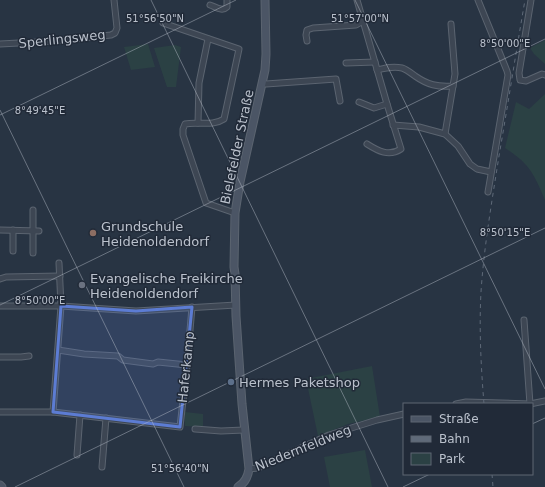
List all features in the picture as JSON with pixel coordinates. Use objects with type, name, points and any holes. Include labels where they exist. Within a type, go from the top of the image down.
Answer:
[{"type":"main road","name":"Bielefelder Straße","points":[[249,469],[244,430],[236,305],[234,267],[235,214],[244,160],[265,70],[265,0]]},
{"type":"main road","points":[[238,487],[246,478],[249,469]]},
{"type":"street","name":"Sperlingsweg","points":[[0,44],[56,41],[115,33],[117,28],[114,0]]},
{"type":"street","points":[[210,5],[222,10],[227,8],[227,0]]},
{"type":"street","points":[[357,0],[401,149],[386,153],[367,144]]},
{"type":"street","points":[[478,0],[508,75],[488,192]]},
{"type":"street","points":[[531,0],[519,73],[520,80],[526,81],[542,74],[545,75]]},
{"type":"street","points":[[307,41],[307,30],[313,28],[356,25],[363,21]]},
{"type":"street","points":[[163,23],[239,49],[224,119],[216,123],[185,124],[183,129],[183,135],[206,203],[235,214]]},
{"type":"street","points":[[445,134],[455,74],[451,24]]},
{"type":"street","points":[[198,123],[199,84],[208,39]]},
{"type":"street","points":[[346,63],[375,62]]},
{"type":"street","points":[[377,70],[390,67],[403,68],[433,86],[453,86]]},
{"type":"street","points":[[262,83],[266,84],[336,78],[340,101]]},
{"type":"street","points":[[359,102],[374,108],[387,104]]},
{"type":"street","points":[[393,125],[419,127],[445,134],[458,146],[470,164],[477,168],[491,172]]},
{"type":"street","points":[[33,210],[33,252]]},
{"type":"street","points":[[0,230],[39,231]]},
{"type":"street","points":[[13,230],[13,251]]},
{"type":"street","points":[[53,412],[61,306],[59,263]]},
{"type":"street","points":[[0,279],[6,277],[60,276]]},
{"type":"street","points":[[0,306],[61,306],[136,311],[236,305]]},
{"type":"street","name":"Haferkamp","points":[[106,418],[180,427],[192,307]]},
{"type":"street","points":[[524,320],[530,403]]},
{"type":"street","points":[[58,350],[84,354],[118,356],[123,360],[154,364],[158,362],[187,365]]},
{"type":"street","points":[[0,357],[21,358],[29,356]]},
{"type":"street","points":[[533,403],[545,401]]},
{"type":"street","points":[[461,403],[498,403]]},
{"type":"street","points":[[0,412],[53,412],[106,418],[102,467]]},
{"type":"street","name":"Niedernfeldweg","points":[[249,469],[258,468],[329,435],[375,420],[403,414]]},
{"type":"street","points":[[77,454],[80,415]]},
{"type":"street","points":[[195,429],[221,431],[244,430]]},
{"type":"highlighted area","points":[[61,306],[136,311],[192,307],[180,427],[53,412]]},
{"type":"green space","points":[[545,40],[545,64],[530,48]]},
{"type":"green space","points":[[148,44],[155,67],[131,70],[124,47]]},
{"type":"green space","points":[[175,45],[181,47],[176,87],[167,87],[154,48]]},
{"type":"green space","points":[[545,94],[545,200],[538,183],[530,170],[520,159],[505,148],[516,102],[529,109]]},
{"type":"green space","points":[[372,366],[380,417],[348,424],[318,436],[306,379]]},
{"type":"green space","points":[[185,412],[203,414],[203,427],[185,426]]},
{"type":"green space","points":[[365,450],[372,487],[330,487],[324,457]]},
{"type":"railway","points":[[484,403],[480,334],[482,275],[491,207],[525,0]]},
{"type":"railway","points":[[492,475],[493,487]]},
{"type":"place","name":"Grundschule Heidenoldendorf","points":[[93,233]]},
{"type":"place","name":"Evangelische Freikirche Heidenoldendorf","points":[[82,285]]},
{"type":"place","name":"Hermes Paketshop","points":[[231,382]]}]
